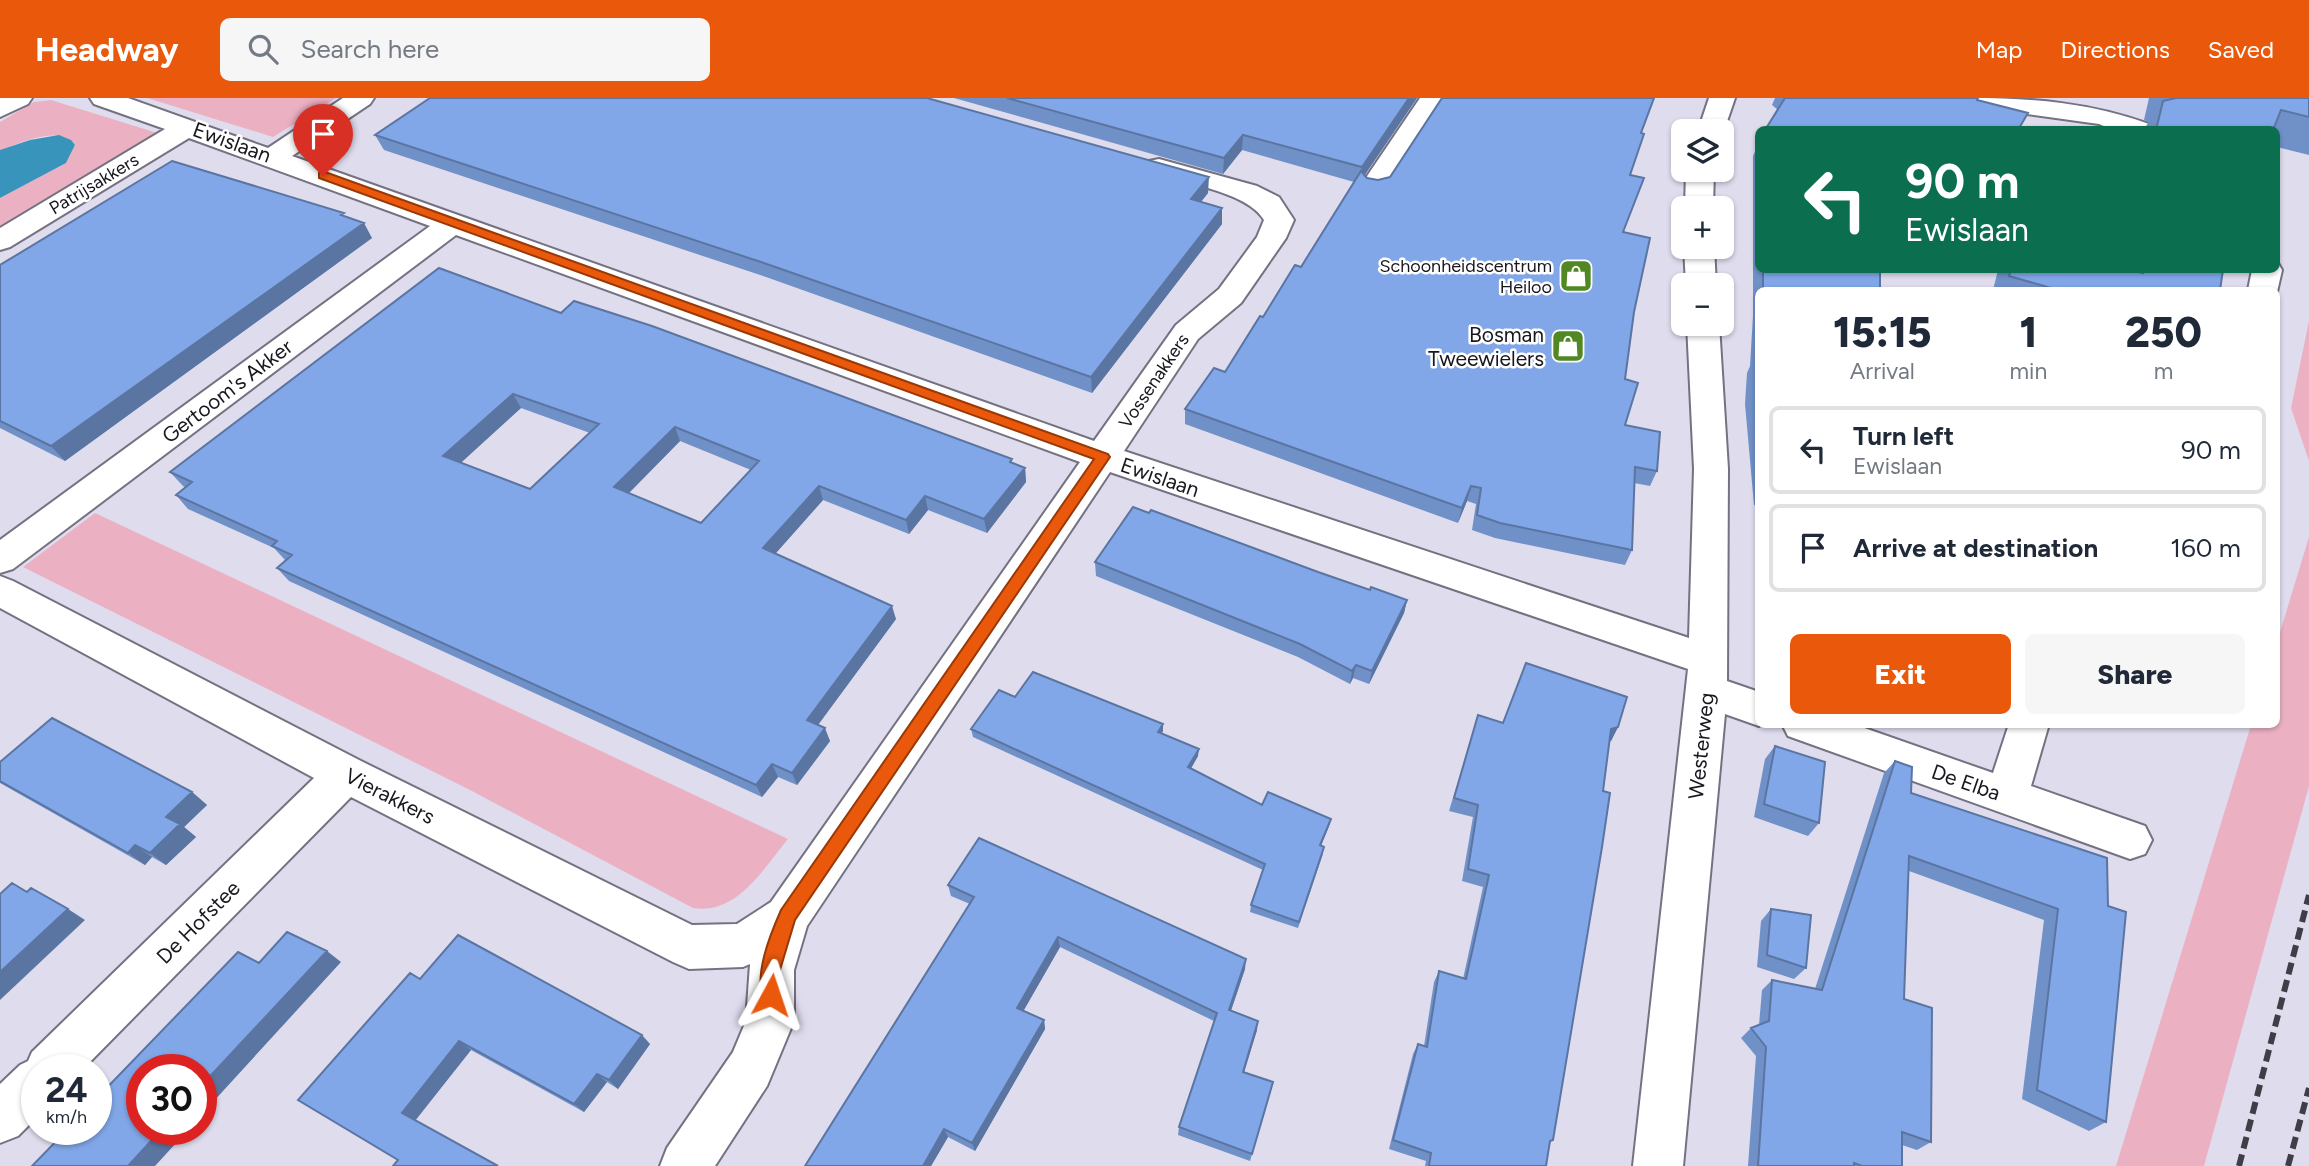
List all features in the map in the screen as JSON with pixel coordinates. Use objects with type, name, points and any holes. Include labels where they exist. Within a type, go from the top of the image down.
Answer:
[{"type":"street","points":[[0,109],[19,98]]},
{"type":"street","name":"Ewislaan","points":[[103,98],[1707,676]]},
{"type":"street","points":[[271,157],[361,98]]},
{"type":"street","points":[[1375,186],[1433,98]]},
{"type":"street","points":[[1716,119],[1722,98]]},
{"type":"street","points":[[1984,100],[2102,108],[2132,126]]},
{"type":"street","name":"Patrijsakkers","points":[[0,241],[188,127]]},
{"type":"street","name":"Vossenakkers","points":[[1103,457],[1187,332],[1230,296],[1271,238],[1279,220],[1269,203],[1247,192],[1127,158]]},
{"type":"street","name":"Gertoom's Akker","points":[[0,559],[453,223]]},
{"type":"street","name":"Westerweg","points":[[1658,1166],[1707,676],[1711,469],[1704,336]]},
{"type":"street","points":[[685,1166],[750,1069],[770,1021],[771,970],[787,916],[1103,457]]},
{"type":"street","name":"Vierakkers","points":[[0,591],[346,774],[689,947],[743,945],[787,916]]},
{"type":"street","points":[[1707,676],[1755,706]]},
{"type":"street","name":"De Elba","points":[[1813,728],[2130,840]]},
{"type":"street","points":[[2007,797],[2028,728]]},
{"type":"street","name":"De Hofstee","points":[[64,1054],[346,774]]},
{"type":"street","points":[[0,1118],[21,1098]]},
{"type":"shaded area","points":[[147,98],[336,98],[273,137]]},
{"type":"shaded area","points":[[51,100],[157,133],[0,226],[0,198],[66,163],[75,145],[68,139],[49,136],[0,150],[0,122],[34,102]]},
{"type":"shaded area","points":[[2309,321],[2309,461],[2291,408]]},
{"type":"shaded area","points":[[95,513],[788,839],[759,876],[736,897],[709,908],[693,908],[470,790],[23,567]]},
{"type":"shaded area","points":[[2309,537],[2309,786],[2204,1166],[2116,1166],[2250,728],[2280,728],[2280,632]]},
{"type":"water","points":[[59,135],[71,140],[75,145],[66,163],[0,198],[0,150],[30,140]]},
{"type":"building","points":[[430,98],[927,98],[1209,177],[1191,199],[1222,208],[1091,377],[761,262],[375,135]]},
{"type":"building","points":[[1007,98],[1409,98],[1362,167],[1243,135],[1224,158]]},
{"type":"building","points":[[1442,98],[1654,98],[1630,175],[1644,178],[1623,232],[1650,238],[1634,312],[1625,379],[1638,383],[1625,425],[1660,432],[1657,471],[1635,467],[1632,550],[1500,523],[1477,515],[1481,488],[1471,486],[1462,508],[1185,409],[1214,368],[1225,372],[1295,265],[1301,267],[1361,171],[1367,178],[1378,180],[1390,177]]},
{"type":"building","points":[[1785,98],[1978,98],[1977,100],[2028,113],[2020,126],[1768,126]]},
{"type":"building","points":[[2176,98],[2309,98],[2309,117],[2281,110],[2275,126],[2157,126],[2163,101]]},
{"type":"building","points":[[172,161],[344,213],[341,215],[364,223],[51,446],[0,421],[0,265]]},
{"type":"building","points":[[439,268],[561,313],[574,301],[652,326],[1012,459],[1010,462],[1025,468],[984,519],[925,496],[906,520],[819,486],[763,548],[892,606],[807,720],[825,728],[792,773],[772,764],[756,785],[277,568],[292,555],[272,546],[277,541],[176,495],[192,482],[170,472]],"holes":[[[513,394],[599,424],[530,489],[443,456]],[[675,427],[759,461],[701,523],[614,487]]]},
{"type":"building","points":[[1763,273],[1880,273],[1880,287],[1763,287]]},
{"type":"building","points":[[2010,273],[2223,273],[2220,287],[2048,287],[2009,276]]},
{"type":"building","points":[[1133,507],[1149,513],[1151,510],[1318,572],[1407,600],[1372,671],[1356,665],[1352,671],[1300,644],[1095,562]]},
{"type":"building","points":[[1526,663],[1627,697],[1618,727],[1611,729],[1603,791],[1610,793],[1553,1140],[1550,1141],[1546,1166],[1429,1166],[1431,1153],[1393,1140],[1418,1044],[1427,1047],[1439,971],[1466,979],[1489,875],[1468,869],[1478,805],[1454,798],[1478,715],[1503,723]]},
{"type":"building","points":[[1033,672],[1163,724],[1158,732],[1199,749],[1188,767],[1262,805],[1268,792],[1331,819],[1320,845],[1324,847],[1299,922],[1251,905],[1265,864],[971,729],[999,690],[1015,697]]},
{"type":"building","points":[[52,718],[192,792],[166,817],[180,824],[150,853],[135,845],[128,853],[0,781],[0,762]]},
{"type":"building","points":[[1775,746],[1825,762],[1819,823],[1764,804]]},
{"type":"building","points":[[1895,761],[1912,767],[1911,793],[2107,858],[2108,906],[2126,912],[2106,1122],[2037,1090],[2058,909],[1909,856],[1904,999],[1932,1008],[1931,1142],[1902,1132],[1902,1166],[1862,1166],[1854,1163],[1854,1166],[1758,1166],[1766,1047],[1751,1028],[1769,1021],[1772,980],[1822,990]]},
{"type":"building","points":[[979,838],[1246,959],[1229,1010],[1258,1021],[1243,1072],[1273,1082],[1252,1154],[1179,1127],[1217,1013],[1058,937],[1017,1008],[1044,1020],[972,1143],[944,1129],[923,1166],[805,1166],[974,897],[948,885]]},
{"type":"building","points":[[12,883],[27,892],[31,888],[68,909],[0,972],[0,894]]},
{"type":"building","points":[[1771,909],[1811,915],[1806,968],[1767,955]]},
{"type":"building","points":[[287,932],[327,951],[217,1069],[217,1054],[139,1054],[238,952],[259,963]]},
{"type":"building","points":[[458,935],[642,1035],[609,1080],[597,1074],[574,1104],[459,1041],[402,1113],[498,1166],[393,1166],[398,1160],[298,1100],[410,973],[420,979]]},
{"type":"building","points":[[126,1068],[126,1145],[147,1145],[128,1166],[32,1166],[52,1145],[112,1145],[112,1082]]},
{"type":"railway","points":[[2239,1166],[2309,895]]},
{"type":"railway","points":[[2288,1166],[2309,1088]]},
{"type":"place","name":"Schoonheidscentrum Heiloo","points":[[1576,276]]},
{"type":"place","name":"Bosman Tweewielers","points":[[1568,346]]},
{"type":"route","points":[[323,176],[1103,457],[787,916],[771,970],[771,995]]}]
